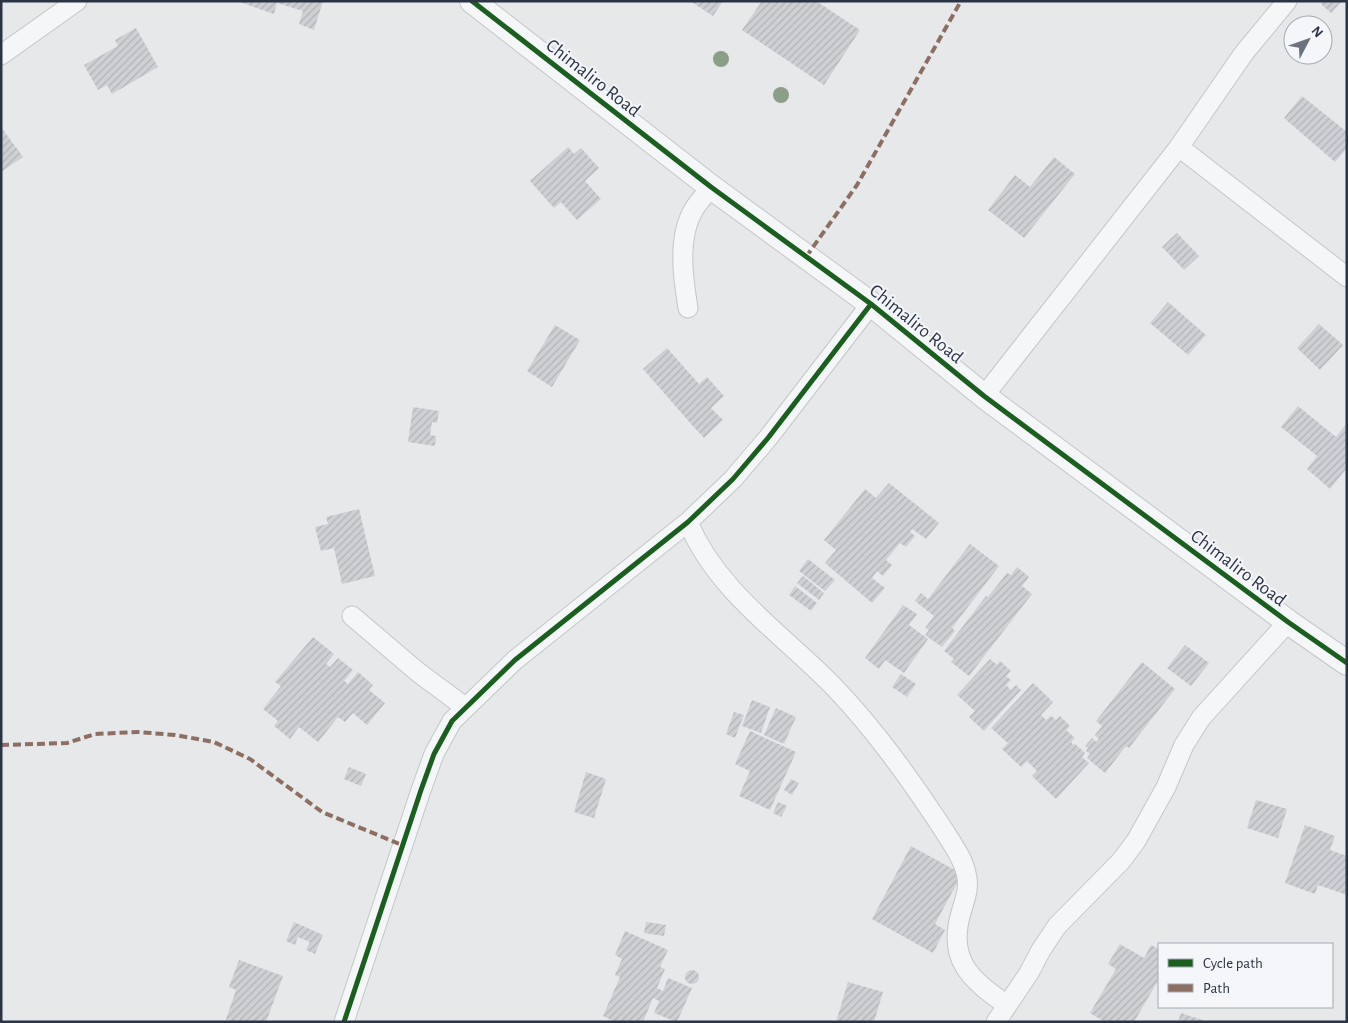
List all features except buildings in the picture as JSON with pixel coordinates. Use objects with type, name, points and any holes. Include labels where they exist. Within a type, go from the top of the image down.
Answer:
[{"type":"street","points":[[1,55],[76,1]]},
{"type":"street","name":"Chimaliro Road","points":[[472,1],[711,188],[871,304],[984,396],[1288,622],[1347,663]]},
{"type":"street","points":[[984,396],[1179,147],[1244,53],[1287,1]]},
{"type":"street","points":[[1179,147],[1347,277]]},
{"type":"street","points":[[688,308],[683,254],[685,232],[694,209],[711,188]]},
{"type":"street","points":[[344,1022],[434,754],[452,721],[515,660],[688,522],[733,479],[762,445],[871,304]]},
{"type":"street","points":[[688,522],[701,550],[728,585],[755,614],[817,669],[876,733],[942,829],[966,872],[968,887],[956,935],[958,954],[965,970],[973,980],[1006,1005]]},
{"type":"street","points":[[352,616],[419,673],[465,707]]},
{"type":"street","points":[[996,1022],[1029,973],[1057,926],[1116,867],[1136,841],[1155,808],[1184,745],[1201,718],[1288,622]]},
{"type":"marked path","points":[[806,257],[857,185],[961,1]]},
{"type":"marked path","points":[[1,745],[67,743],[95,734],[138,732],[175,735],[214,742],[250,759],[322,812],[402,845]]},
{"type":"cycle path","points":[[472,1],[711,187],[871,304],[984,396],[1288,622],[1347,663]]},
{"type":"cycle path","points":[[344,1022],[421,790],[434,754],[452,721],[515,660],[688,522],[733,479],[768,438],[871,304]]}]
